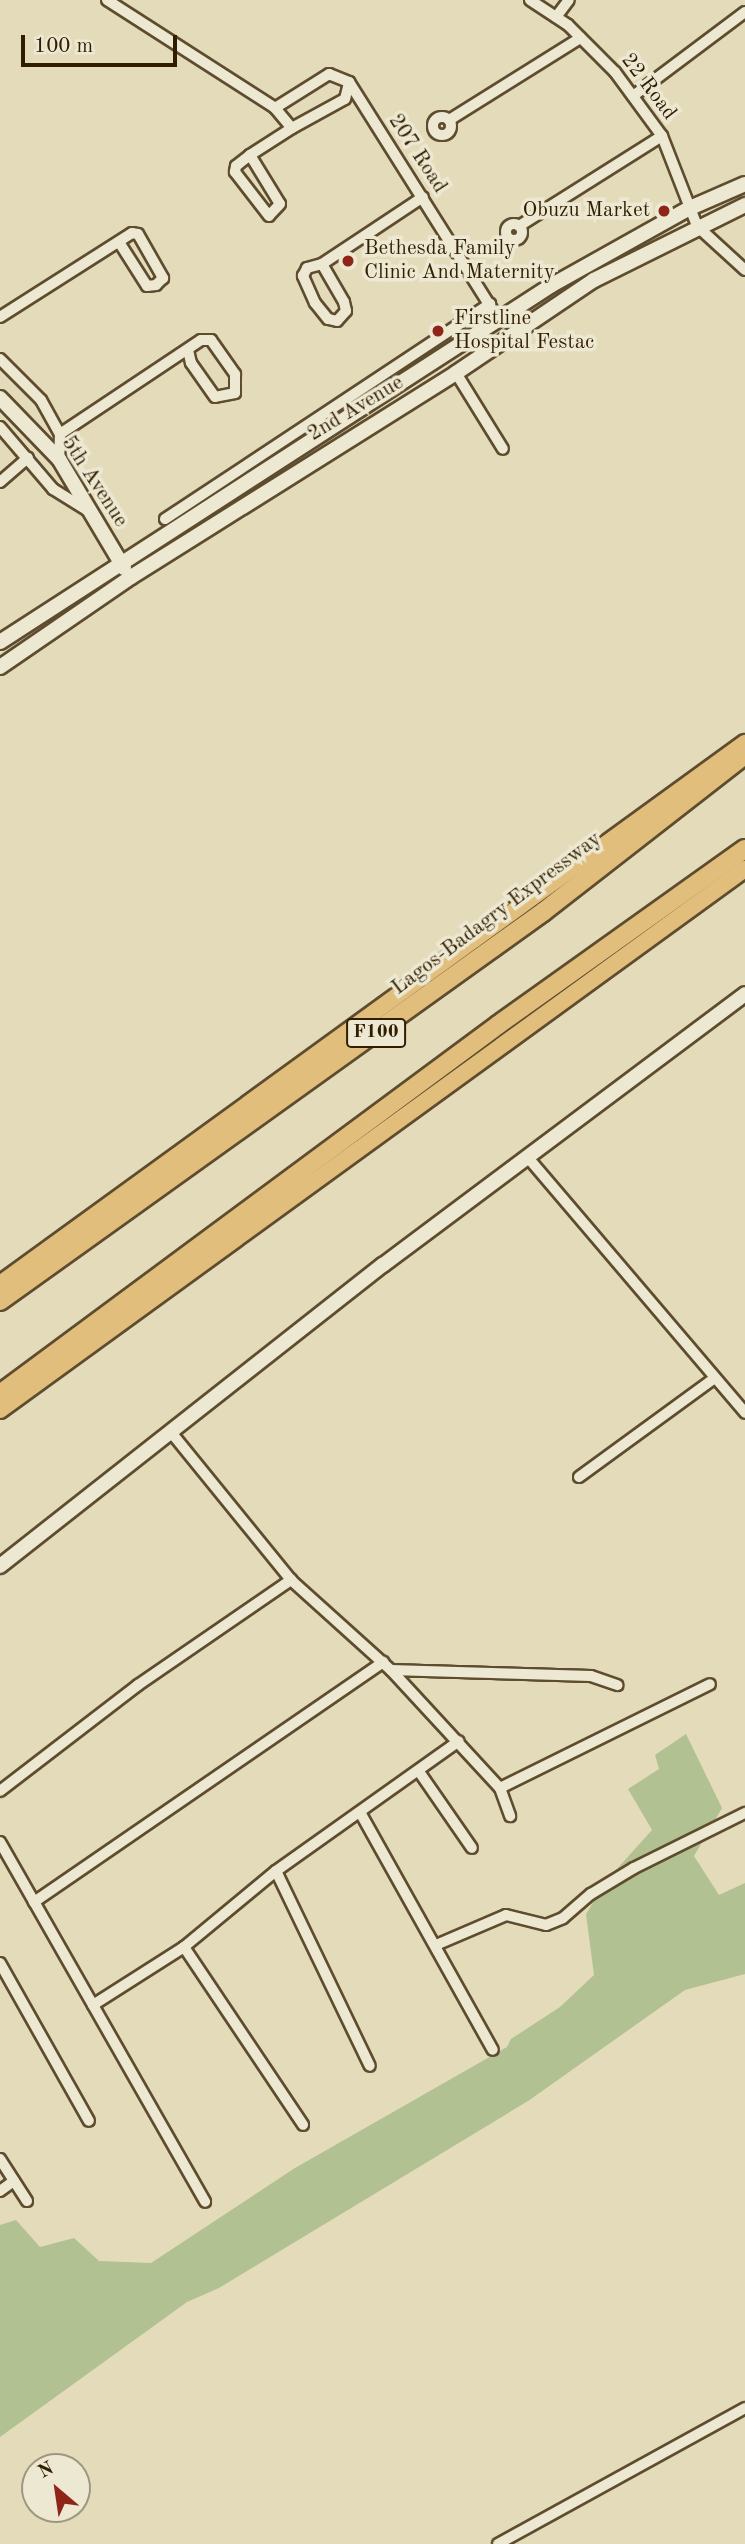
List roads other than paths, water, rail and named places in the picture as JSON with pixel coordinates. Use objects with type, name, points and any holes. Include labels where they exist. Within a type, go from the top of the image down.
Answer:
[{"type":"highway","name":"Lagos-Badagry Expressway","points":[[0,1301],[543,912],[745,755]]},
{"type":"highway","points":[[0,1394],[498,1025],[745,849]]},
{"type":"main road","name":"Lagos-Badagry Expressway","points":[[0,1284],[745,743]]},
{"type":"main road","points":[[0,1410],[745,869]]},
{"type":"street","points":[[107,0],[275,108],[283,122],[292,128]]},
{"type":"street","name":"22 Road","points":[[530,0],[556,17],[580,38],[633,96],[662,136],[697,226]]},
{"type":"street","points":[[556,17],[569,0]]},
{"type":"street","points":[[633,96],[745,12]]},
{"type":"street","points":[[449,120],[580,38]]},
{"type":"street","points":[[250,155],[280,204],[269,216],[235,172],[250,155],[345,99],[349,82],[330,74],[275,108]]},
{"type":"street","name":"207 Road","points":[[349,82],[499,320]]},
{"type":"street","points":[[519,226],[662,136]]},
{"type":"street","name":"2nd Avenue","points":[[0,642],[120,562],[499,320],[690,208],[745,184]]},
{"type":"street","points":[[322,264],[344,302],[346,311],[337,320],[328,319],[306,286],[303,276],[307,268],[322,264],[423,197]]},
{"type":"street","name":"2nd Avenue","points":[[0,667],[131,577],[456,373],[594,280],[697,226],[745,205]]},
{"type":"street","points":[[697,226],[745,270]]},
{"type":"street","points":[[0,317],[119,242],[125,235],[138,234],[163,278],[156,285],[147,286],[119,242]]},
{"type":"street","points":[[166,519],[490,304]]},
{"type":"street","points":[[60,434],[201,340],[211,340],[235,374],[235,393],[215,397],[191,363],[188,349]]},
{"type":"street","points":[[0,359],[41,400],[60,434],[59,459]]},
{"type":"street","points":[[456,373],[503,449]]},
{"type":"street","name":"5th Avenue","points":[[0,398],[59,459],[131,577]]},
{"type":"street","points":[[0,427],[53,489],[92,513]]},
{"type":"street","points":[[0,482],[28,458]]},
{"type":"street","points":[[0,1566],[14,1558],[383,1265],[530,1160],[745,994]]},
{"type":"street","points":[[530,1160],[745,1413]]},
{"type":"street","points":[[579,1477],[715,1378]]},
{"type":"street","points":[[170,1432],[291,1580],[356,1643],[387,1666],[459,1741],[500,1788],[510,1816]]},
{"type":"street","points":[[0,1577],[14,1558]]},
{"type":"street","points":[[0,1791],[138,1685],[291,1580]]},
{"type":"street","points":[[34,1902],[387,1666],[591,1676],[617,1685]]},
{"type":"street","points":[[500,1788],[710,1684]]},
{"type":"street","points":[[93,2005],[184,1947],[276,1871],[420,1773],[459,1741]]},
{"type":"street","points":[[420,1773],[472,1848]]},
{"type":"street","points":[[436,1945],[506,1915],[547,1925],[563,1918],[634,1868],[745,1813]]},
{"type":"street","points":[[361,1814],[493,2050]]},
{"type":"street","points":[[0,1842],[205,2202]]},
{"type":"street","points":[[276,1871],[370,2066]]},
{"type":"street","points":[[184,1947],[303,2125]]},
{"type":"street","points":[[0,1963],[89,2121]]},
{"type":"street","points":[[0,2159],[27,2201]]},
{"type":"street","points":[[0,2191],[14,2181]]},
{"type":"street","points":[[498,2544],[745,2408]]},
{"type":"place","name":"Obuzu Market","points":[[664,211]]},
{"type":"place","name":"Bethesda Family Clinic And Maternity","points":[[348,261]]},
{"type":"place","name":"Firstline Hospital Festac","points":[[438,331]]}]
